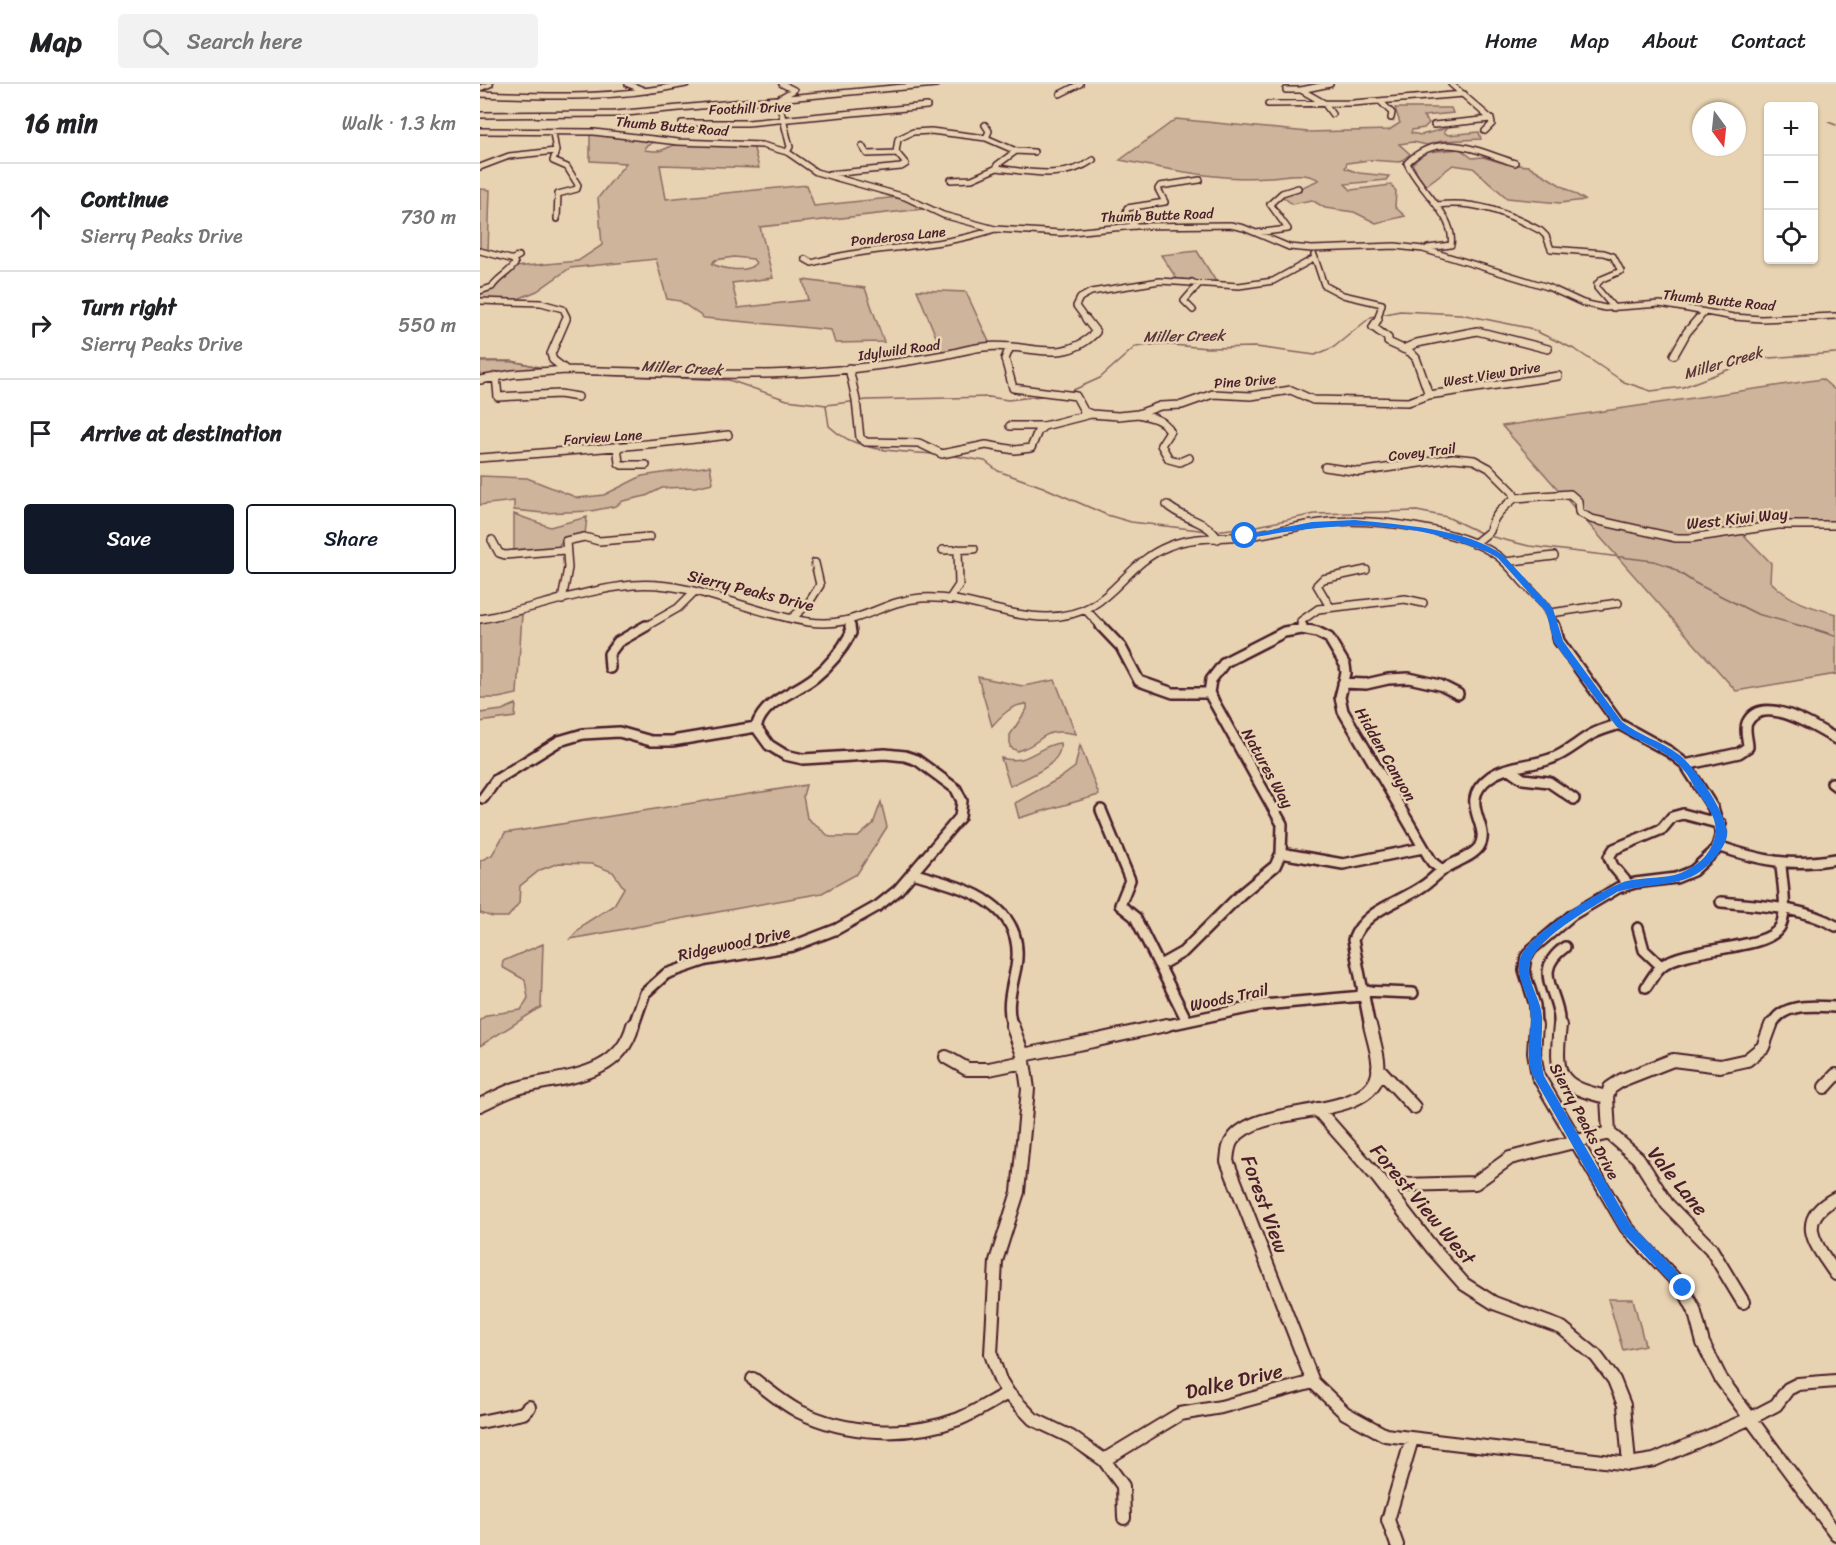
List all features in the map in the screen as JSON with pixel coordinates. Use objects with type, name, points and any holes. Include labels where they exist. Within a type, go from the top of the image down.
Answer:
[{"type":"street","points":[[480,88],[490,84]]},
{"type":"street","points":[[628,84],[650,92]]},
{"type":"street","points":[[480,94],[510,94],[550,99],[650,92],[686,84]]},
{"type":"street","points":[[778,99],[794,90],[782,84]]},
{"type":"street","points":[[870,91],[876,84]]},
{"type":"street","points":[[480,115],[615,114],[936,84]]},
{"type":"street","points":[[1060,94],[1080,84]]},
{"type":"street","points":[[1286,90],[1301,90],[1330,84]]},
{"type":"street","points":[[1451,84],[1491,119],[1492,124],[1485,130]]},
{"type":"street","points":[[1301,90],[1324,103],[1332,114]]},
{"type":"street","points":[[1268,104],[1381,102],[1464,94]]},
{"type":"street","points":[[778,99],[790,150],[787,152]]},
{"type":"street","points":[[1381,102],[1392,113],[1391,118]]},
{"type":"street","name":"Foothill Drive","points":[[682,123],[784,120],[927,106]]},
{"type":"street","points":[[1434,125],[1491,119]]},
{"type":"street","points":[[984,125],[989,132],[986,138]]},
{"type":"street","name":"Thumb Butte Road","points":[[480,131],[604,133],[678,142],[751,144],[787,152],[808,168],[824,175],[904,197],[943,215],[995,230],[1061,233],[1135,226],[1219,224],[1244,228],[1273,243],[1312,249],[1395,246],[1423,249],[1548,287],[1583,303],[1614,308],[1660,304],[1761,319],[1836,316]]},
{"type":"street","points":[[824,175],[902,167],[905,162],[897,153],[898,139],[913,132],[931,131],[986,138],[1016,151],[1034,152]]},
{"type":"street","points":[[553,133],[556,151],[553,161],[567,166],[578,185],[577,189],[558,194],[557,219]]},
{"type":"street","points":[[862,146],[867,154],[897,153]]},
{"type":"street","points":[[1423,249],[1451,245],[1454,239],[1437,205],[1417,183],[1407,163],[1421,150],[1444,146],[1464,146],[1515,163]]},
{"type":"street","points":[[480,167],[509,156],[556,151]]},
{"type":"street","points":[[997,168],[1005,157],[1016,151]]},
{"type":"street","points":[[951,180],[972,179],[997,168],[1052,173],[1077,169],[1093,160]]},
{"type":"street","points":[[1135,226],[1126,213],[1127,208],[1165,202],[1158,189],[1160,186],[1200,180]]},
{"type":"street","points":[[1256,233],[1288,229],[1270,204],[1282,193],[1298,188]]},
{"type":"street","points":[[1437,205],[1466,202],[1492,208],[1541,231],[1546,236],[1551,249],[1586,251],[1614,256],[1621,271],[1604,277],[1597,284],[1597,288],[1614,308]]},
{"type":"street","name":"Ponderosa Lane","points":[[805,259],[812,263],[832,256],[869,249],[907,248],[963,240],[995,230]]},
{"type":"street","points":[[1312,249],[1324,285],[1343,295],[1382,304],[1380,316],[1373,327],[1388,338],[1388,342],[1393,346],[1413,354],[1418,360],[1429,395]]},
{"type":"street","points":[[480,252],[517,258],[509,273],[496,280],[492,287],[480,291]]},
{"type":"street","name":"Idylwild Road","points":[[480,380],[496,376],[566,370],[766,374],[849,368],[931,358],[987,346],[1010,346],[1044,352],[1078,347],[1090,340],[1096,332],[1076,306],[1080,298],[1091,292],[1160,281],[1190,281],[1239,286],[1255,284],[1273,281],[1315,258]]},
{"type":"street","points":[[1190,281],[1198,285],[1184,301],[1193,310]]},
{"type":"street","points":[[480,301],[541,303],[563,309],[567,317],[551,354],[554,360],[566,370]]},
{"type":"street","points":[[1674,356],[1687,332],[1705,312]]},
{"type":"street","points":[[1403,349],[1417,343],[1477,331],[1548,350]]},
{"type":"street","points":[[1010,346],[1005,358],[1013,388],[1028,393],[1059,392],[1076,396],[1084,411],[1091,414]]},
{"type":"street","points":[[849,368],[856,400],[860,438],[866,442],[910,442],[942,454],[986,445],[1024,450],[1031,448],[1038,431],[1044,426]]},
{"type":"street","name":"West View Drive","points":[[1429,395],[1558,375]]},
{"type":"street","points":[[496,376],[498,396],[506,398],[560,394],[578,397]]},
{"type":"street","name":"Pine Drive","points":[[1010,426],[1044,426],[1091,414],[1118,416],[1138,414],[1160,406],[1182,405],[1222,393],[1243,396],[1291,390],[1298,391],[1305,399],[1313,400],[1408,402],[1429,395]]},
{"type":"street","points":[[1138,414],[1158,419],[1167,426],[1170,431],[1161,445],[1169,459],[1180,462],[1189,458]]},
{"type":"street","name":"Farview Lane","points":[[480,458],[617,446],[648,446],[728,435]]},
{"type":"street","points":[[617,446],[619,463],[622,465],[646,465]]},
{"type":"street","name":"Covey Trail","points":[[1325,466],[1359,472],[1453,459],[1474,460],[1489,468],[1514,492],[1515,498]]},
{"type":"street","name":"West Kiwi Way","points":[[1515,498],[1570,494],[1578,501],[1579,512],[1591,519],[1676,538],[1691,538],[1778,525],[1836,525]]},
{"type":"street","points":[[1474,544],[1490,531],[1492,520],[1498,512],[1515,498]]},
{"type":"street","points":[[1167,505],[1174,513],[1208,524],[1218,539]]},
{"type":"street","name":"Sierry Peaks Drive","points":[[480,619],[516,613],[594,591],[634,585],[654,585],[693,592],[792,618],[823,623],[849,621],[903,601],[921,598],[949,600],[1038,616],[1056,616],[1086,610],[1099,603],[1153,553],[1178,542],[1218,539],[1312,525],[1355,522],[1435,531],[1491,550],[1505,562],[1551,613],[1559,642],[1619,724],[1630,733],[1674,755],[1685,765],[1715,810],[1721,824]]},
{"type":"street","points":[[562,600],[567,568],[566,541],[584,537],[599,541],[649,537]]},
{"type":"street","points":[[492,540],[499,553],[505,555],[565,550]]},
{"type":"street","points":[[949,600],[959,585],[958,549]]},
{"type":"street","points":[[943,550],[974,549]]},
{"type":"street","points":[[1505,562],[1554,556]]},
{"type":"street","points":[[792,618],[808,604],[820,585],[815,563]]},
{"type":"street","points":[[1330,608],[1317,585],[1323,579],[1366,570]]},
{"type":"street","points":[[610,668],[609,654],[618,642],[672,612],[693,592]]},
{"type":"street","points":[[1086,610],[1121,647],[1139,681],[1171,693],[1196,695],[1209,693],[1211,680],[1225,662],[1284,632],[1302,629],[1301,621],[1306,615],[1318,609],[1406,599],[1423,603]]},
{"type":"street","points":[[1551,613],[1618,603]]},
{"type":"street","points":[[483,798],[496,780],[559,741],[583,734],[619,732],[651,741],[672,741],[756,727],[763,710],[816,676],[845,644],[851,633],[849,621]]},
{"type":"street","name":"Hidden Canyon","points":[[1302,629],[1317,632],[1329,638],[1345,664],[1346,673],[1340,697],[1343,711],[1432,862],[1442,870]]},
{"type":"street","points":[[1342,683],[1366,684],[1388,679],[1408,678],[1440,685],[1458,694]]},
{"type":"street","name":"Natures Way","points":[[1209,693],[1282,824],[1281,853]]},
{"type":"street","points":[[1685,765],[1739,753],[1748,747],[1749,738],[1746,727],[1748,721],[1764,712],[1786,713],[1798,717],[1836,739]]},
{"type":"street","points":[[1414,1107],[1378,1068],[1354,952],[1353,940],[1358,929],[1367,918],[1423,886],[1442,870],[1477,850],[1482,841],[1482,831],[1475,815],[1474,802],[1478,789],[1490,777],[1509,769],[1552,759],[1592,734],[1619,724]]},
{"type":"street","name":"Ridgewood Drive","points":[[480,1105],[521,1087],[576,1078],[602,1066],[619,1052],[632,1033],[638,1001],[650,986],[667,974],[688,965],[784,948],[811,940],[873,910],[890,898],[960,817],[964,805],[960,791],[922,762],[906,757],[872,753],[814,761],[784,756],[762,739],[756,727]]},
{"type":"street","points":[[1509,769],[1523,779],[1549,782],[1574,799]]},
{"type":"street","points":[[1101,810],[1130,880],[1120,905],[1135,917],[1187,1021]]},
{"type":"street","points":[[1628,884],[1612,866],[1609,857],[1614,849],[1662,828],[1672,817],[1683,814],[1721,824],[1722,837],[1718,846],[1768,863],[1810,865],[1836,859]]},
{"type":"street","name":"Sierry Peaks Drive","points":[[1718,846],[1697,869],[1681,877],[1628,884],[1614,890],[1544,935],[1532,947],[1523,972],[1535,1004],[1537,1018],[1534,1058],[1538,1076],[1626,1227],[1683,1288],[1694,1309],[1703,1343],[1721,1379],[1836,1534]]},
{"type":"street","points":[[1160,965],[1183,952],[1241,894],[1275,866],[1281,853],[1343,864],[1424,848]]},
{"type":"street","points":[[1646,987],[1661,966],[1677,957],[1768,939],[1780,926],[1783,909],[1781,865]]},
{"type":"street","points":[[912,873],[969,890],[992,904],[1007,919],[1016,938],[1017,960],[1009,1006],[1010,1020],[1023,1059],[1028,1089],[1018,1192],[996,1261],[991,1354],[1000,1380],[1008,1393],[1034,1419],[1071,1437],[1104,1460],[1123,1486],[1124,1518]]},
{"type":"street","points":[[1721,902],[1783,909],[1825,919],[1836,926]]},
{"type":"street","points":[[1638,928],[1641,946],[1650,960],[1661,966]]},
{"type":"street","points":[[1565,947],[1547,965],[1547,978],[1560,1013],[1559,1070],[1567,1083],[1584,1091],[1606,1096]]},
{"type":"street","name":"Woods Trail","points":[[946,1057],[967,1069],[989,1069],[1100,1039],[1282,1002],[1363,993],[1413,993]]},
{"type":"street","points":[[1388,1190],[1403,1185],[1475,1183],[1510,1158],[1609,1133],[1606,1096],[1610,1088],[1622,1080],[1673,1060],[1720,1066],[1747,1060],[1763,1047],[1774,1018],[1791,1008],[1820,1005],[1836,1007]]},
{"type":"street","name":"Forest View","points":[[1378,1068],[1376,1081],[1358,1099],[1251,1125],[1237,1134],[1228,1145],[1227,1161],[1313,1383],[1335,1408],[1385,1435],[1629,1464],[1654,1460],[1749,1419],[1776,1405],[1788,1389],[1798,1384],[1836,1381]]},
{"type":"street","points":[[1825,1087],[1836,1075]]},
{"type":"street","name":"Forest View West","points":[[1317,1109],[1388,1190],[1408,1220],[1464,1284],[1500,1307],[1553,1324],[1570,1332],[1586,1344],[1615,1383],[1623,1404],[1629,1464]]},
{"type":"street","name":"Vale Lane","points":[[1609,1133],[1638,1158],[1667,1204],[1711,1249],[1743,1302]]},
{"type":"street","points":[[1836,1198],[1824,1203],[1814,1215],[1809,1229],[1814,1243],[1836,1274]]},
{"type":"street","points":[[753,1379],[779,1400],[813,1416],[848,1428],[883,1431],[921,1429],[960,1419],[1008,1393]]},
{"type":"street","name":"Dalke Drive","points":[[1104,1460],[1180,1414],[1221,1407],[1313,1383]]},
{"type":"street","points":[[480,1422],[523,1413],[529,1407]]},
{"type":"street","points":[[1397,1545],[1388,1520],[1412,1439]]},
{"type":"shaded area","points":[[1395,108],[1451,108],[1453,113],[1423,116],[1429,123],[1424,128],[1412,130],[1411,133],[1421,135],[1447,128],[1444,132],[1448,135],[1479,132],[1481,139],[1442,141],[1427,145],[1413,142],[1399,144],[1410,154],[1400,162],[1369,160],[1347,163],[1345,168],[1359,173],[1389,176],[1386,180],[1345,184],[1351,190],[1391,185],[1396,191],[1395,207],[1405,216],[1376,223],[1354,212],[1325,208],[1312,200],[1292,204],[1282,196],[1319,180],[1313,177],[1294,175],[1250,178],[1213,176],[1120,160],[1176,119],[1308,132],[1389,130],[1400,123]]},
{"type":"shaded area","points":[[590,133],[656,141],[645,147],[645,150],[652,151],[688,142],[753,145],[759,168],[660,165],[666,199],[807,185],[814,206],[899,197],[923,209],[760,227],[773,278],[732,283],[738,308],[808,300],[803,280],[865,288],[884,342],[835,343],[831,330],[704,318],[680,301],[667,299],[656,259],[570,268],[537,291],[513,301],[480,300],[480,292],[511,273],[515,267],[578,261],[602,245],[598,198],[626,163],[590,161]],"holes":[[[734,257],[753,259],[756,263],[741,269],[729,269],[712,264],[715,260]]]},
{"type":"shaded area","points":[[1460,149],[1472,158],[1483,157],[1506,164],[1529,166],[1585,200],[1560,203],[1507,198],[1473,168],[1453,165],[1425,186],[1412,164],[1426,152]]},
{"type":"shaded area","points":[[480,189],[490,190],[488,252],[480,250]]},
{"type":"shaded area","points":[[1197,251],[1217,283],[1177,279],[1161,255]]},
{"type":"shaded area","points":[[917,290],[966,292],[990,344],[943,354]]},
{"type":"shaded area","points":[[480,362],[520,363],[542,370],[480,378]]},
{"type":"shaded area","points":[[1822,379],[1836,391],[1836,523],[1784,521],[1738,529],[1771,563],[1770,581],[1777,588],[1800,602],[1836,614],[1836,674],[1736,691],[1502,426]]},
{"type":"shaded area","points":[[710,466],[713,483],[695,487],[662,488],[646,496],[623,501],[616,506],[591,511],[543,513],[514,510],[514,501],[480,505],[480,476],[527,478],[578,498],[604,495],[642,476]]},
{"type":"shaded area","points":[[514,514],[550,527],[587,517],[585,534],[564,538],[557,548],[514,552]]},
{"type":"shaded area","points":[[522,614],[517,694],[498,698],[480,698],[480,622]]},
{"type":"shaded area","points":[[978,677],[1023,686],[1055,680],[1076,734],[1055,732],[1017,751],[1010,747],[1010,735],[1027,709],[1027,704],[1012,708],[992,726]]},
{"type":"shaded area","points":[[516,704],[515,717],[480,722],[480,713],[502,710]]},
{"type":"shaded area","points":[[1060,743],[1060,751],[1050,764],[1010,786],[1001,758],[1019,759]]},
{"type":"shaded area","points":[[1080,745],[1099,795],[1019,818],[1015,803],[1075,767]]},
{"type":"shaded area","points":[[806,785],[803,796],[807,818],[830,837],[858,837],[873,824],[881,802],[887,827],[857,874],[822,893],[570,939],[584,924],[614,905],[624,888],[613,872],[592,864],[559,863],[540,870],[520,886],[519,903],[508,917],[493,917],[480,913],[480,861],[492,855],[505,833]]},
{"type":"shaded area","points":[[543,944],[541,1007],[480,1046],[480,1020],[487,1015],[521,1010],[528,998],[525,980],[502,967],[503,961]]},
{"type":"shaded area","points":[[1608,1299],[1633,1299],[1645,1345],[1623,1350]]},
{"type":"waterway","points":[[1828,122],[1836,125]]},
{"type":"waterway","name":"Miller Creek","points":[[1069,392],[1100,378],[1135,347],[1159,344],[1208,348],[1256,347],[1315,355],[1334,347],[1371,317],[1400,311],[1460,314],[1529,328],[1576,350],[1624,382],[1651,391],[1683,387],[1743,364],[1769,358],[1836,353]]},
{"type":"waterway","name":"Miller Creek","points":[[480,361],[512,361],[544,368]]},
{"type":"waterway","name":"Miller Creek","points":[[576,374],[729,380],[787,400],[826,405],[867,400],[989,397],[1008,400],[1049,395]]},
{"type":"waterway","points":[[826,406],[829,426],[852,441],[878,449],[934,454]]},
{"type":"waterway","points":[[949,455],[985,461],[998,471],[1043,487],[1107,515],[1131,522],[1208,531]]},
{"type":"waterway","points":[[1214,531],[1257,526],[1315,514],[1417,511],[1447,517],[1483,534]]},
{"type":"waterway","points":[[1489,536],[1529,546],[1654,561],[1669,566],[1695,583],[1757,614],[1809,628]]},
{"type":"waterway","points":[[1804,626],[1836,636]]},
{"type":"route","points":[[1245,536],[1335,522],[1355,522],[1435,531],[1491,550],[1550,611],[1559,642],[1619,724],[1630,733],[1674,755],[1685,765],[1715,810],[1721,824],[1722,837],[1711,856],[1697,869],[1681,877],[1628,884],[1614,890],[1544,935],[1526,957],[1523,972],[1535,1004],[1537,1018],[1534,1058],[1538,1076],[1626,1227],[1683,1288]]}]
